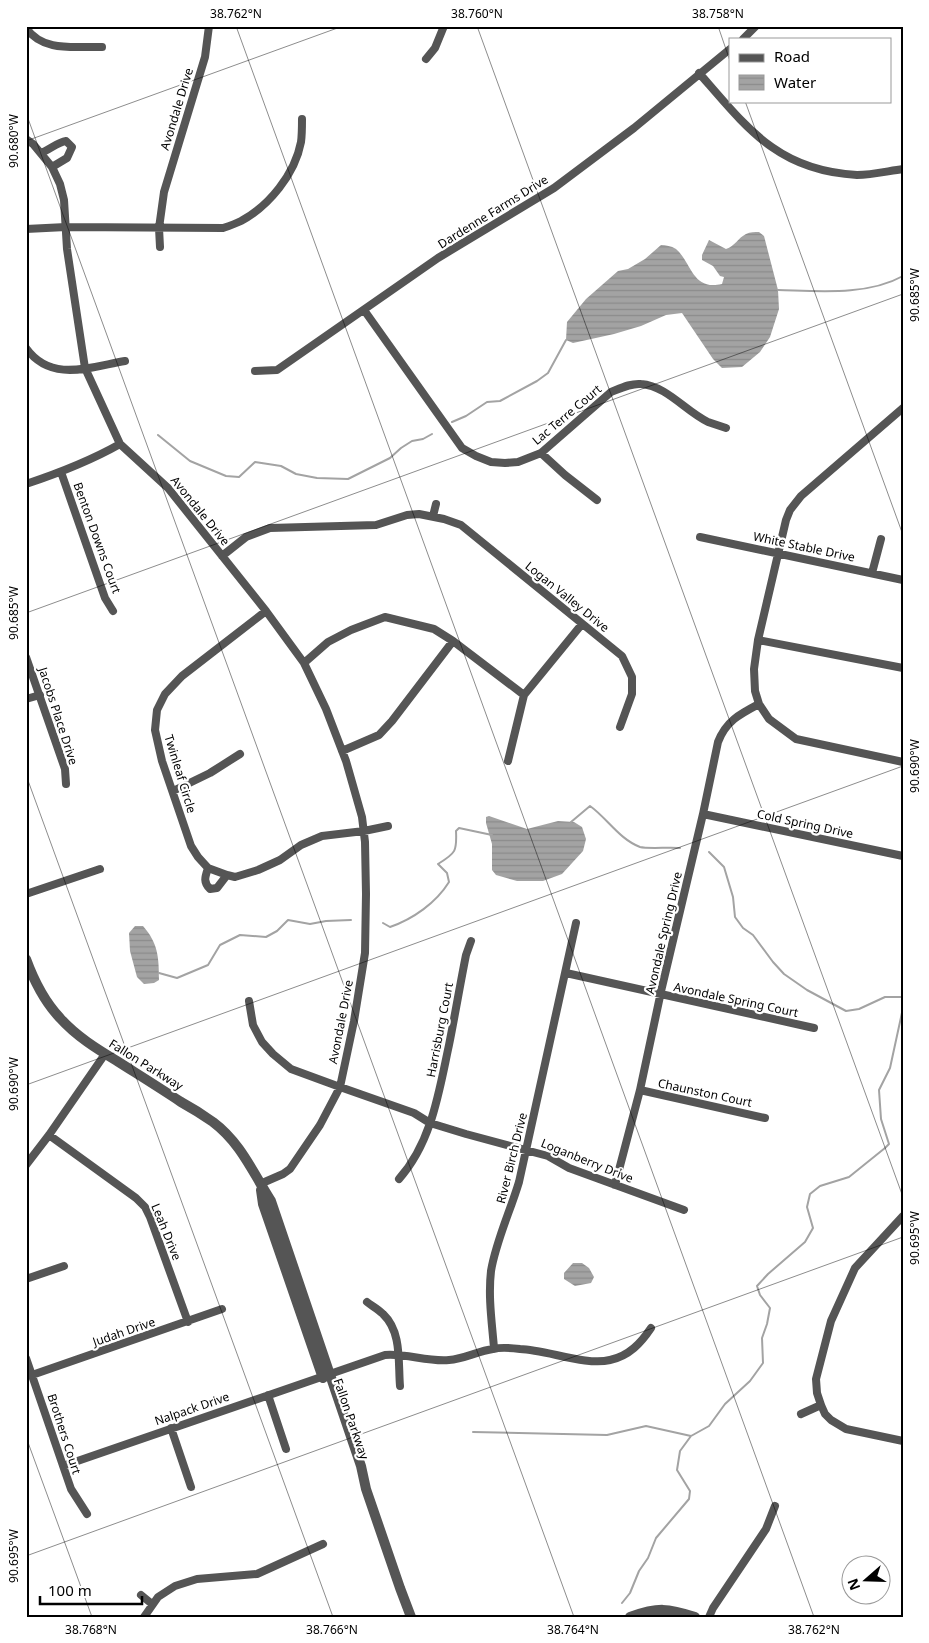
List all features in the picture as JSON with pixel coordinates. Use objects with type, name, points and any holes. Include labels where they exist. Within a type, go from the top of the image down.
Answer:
[{"type":"street","name":"Avondale Drive","points":[[160,247],[159,228],[164,192],[205,57],[209,26]]},
{"type":"street","points":[[426,59],[435,48],[444,26]]},
{"type":"street","points":[[744,38],[756,26]]},
{"type":"street","points":[[26,28],[38,39],[56,47],[102,47]]},
{"type":"street","name":"Dardenne Farms Drive","points":[[255,371],[277,370],[438,258],[554,188],[634,128],[729,50]]},
{"type":"street","points":[[699,74],[746,127],[782,155],[800,164],[830,172],[859,175],[903,169]]},
{"type":"street","points":[[26,229],[66,227],[223,228],[242,220],[256,210],[273,195],[288,176],[301,142],[302,119]]},
{"type":"street","name":"Avondale Drive","points":[[26,139],[33,144],[52,167],[60,184],[64,200],[67,249],[84,368],[120,444],[168,488],[266,611],[304,663],[326,709],[346,761],[364,831],[365,953],[354,1021],[340,1087],[320,1125],[290,1169],[260,1184]]},
{"type":"street","points":[[41,153],[53,148],[62,141],[66,140],[70,143],[72,148],[67,158],[52,167]]},
{"type":"street","name":"Lac Terre Court","points":[[364,310],[462,448],[491,462],[518,462],[541,453],[612,392],[632,384],[656,388],[708,422],[726,428]]},
{"type":"street","points":[[26,348],[32,356],[47,366],[70,371],[125,361]]},
{"type":"street","points":[[903,408],[801,496],[790,510],[758,640],[753,679],[759,704],[769,719],[796,739],[903,762]]},
{"type":"street","points":[[26,484],[98,457],[120,444]]},
{"type":"street","points":[[541,453],[597,500]]},
{"type":"street","name":"Benton Downs Court","points":[[61,472],[105,598],[113,611]]},
{"type":"street","points":[[433,516],[436,504]]},
{"type":"street","name":"Logan Valley Drive","points":[[222,556],[246,537],[270,528],[376,525],[406,515],[420,514],[461,525],[622,656],[632,677],[632,694],[620,727]]},
{"type":"street","name":"White Stable Drive","points":[[700,537],[903,580]]},
{"type":"street","points":[[872,573],[881,539]]},
{"type":"street","name":"Twinleaf Circle","points":[[266,611],[182,676],[165,694],[157,710],[154,730],[162,761],[191,846],[208,868],[235,876],[258,870],[280,860],[302,845],[322,836],[364,831]]},
{"type":"street","points":[[304,663],[328,642],[351,630],[385,617],[434,629],[453,641],[524,695]]},
{"type":"street","points":[[508,761],[524,695],[582,624]]},
{"type":"street","points":[[758,640],[903,668]]},
{"type":"street","points":[[342,751],[379,735],[392,721],[453,641]]},
{"type":"street","name":"Jacobs Place Drive","points":[[26,657],[65,769],[66,784]]},
{"type":"street","points":[[26,699],[40,695]]},
{"type":"street","name":"Avondale Spring Drive","points":[[615,1185],[640,1090],[704,814],[715,753],[722,732],[732,720],[759,704]]},
{"type":"street","points":[[173,791],[210,773],[240,754]]},
{"type":"street","name":"Cold Spring Drive","points":[[704,814],[903,856]]},
{"type":"street","points":[[364,831],[388,826]]},
{"type":"street","name":"Twinleaf Circle","points":[[208,868],[204,879],[205,884],[210,889],[217,888],[227,875]]},
{"type":"street","points":[[26,894],[100,869]]},
{"type":"street","name":"River Birch Drive","points":[[494,1348],[490,1305],[491,1273],[497,1246],[519,1182],[576,923]]},
{"type":"street","name":"Harrisburg Court","points":[[399,1179],[410,1167],[421,1148],[439,1095],[466,955],[471,941]]},
{"type":"street","name":"Fallon Parkway","points":[[26,959],[40,991],[59,1017],[77,1034],[105,1054],[214,1122],[246,1156],[260,1184],[263,1204],[326,1375],[355,1469],[366,1489],[411,1617]]},
{"type":"street","name":"Avondale Spring Court","points":[[566,973],[814,1028]]},
{"type":"street","name":"Loganberry Drive","points":[[248,1002],[253,1025],[262,1042],[291,1069],[414,1113],[430,1123],[548,1156],[569,1168],[684,1210]]},
{"type":"street","points":[[26,1165],[105,1054]]},
{"type":"street","name":"Chaunston Court","points":[[640,1090],[765,1118]]},
{"type":"street","name":"Leah Drive","points":[[49,1135],[136,1198],[144,1207],[154,1227],[188,1322]]},
{"type":"street","points":[[903,1216],[868,1252],[856,1268],[831,1321],[816,1379],[820,1405],[825,1414],[832,1420],[846,1429],[903,1441]]},
{"type":"street","points":[[26,1279],[64,1266]]},
{"type":"street","points":[[367,1302],[384,1314],[392,1327],[397,1341],[400,1386]]},
{"type":"street","name":"Judah Drive","points":[[32,1375],[222,1310]]},
{"type":"street","name":"Nalpack Drive","points":[[63,1466],[385,1355],[398,1354],[448,1361],[494,1348],[529,1350],[595,1362],[625,1355],[642,1342],[651,1328]]},
{"type":"street","name":"Brothers Court","points":[[26,1358],[70,1489],[87,1514]]},
{"type":"street","points":[[268,1394],[286,1449]]},
{"type":"street","points":[[801,1414],[820,1405]]},
{"type":"street","points":[[171,1428],[191,1487]]},
{"type":"street","points":[[709,1617],[713,1608],[766,1529],[775,1506]]},
{"type":"street","points":[[144,1617],[158,1597],[175,1586],[197,1579],[257,1574],[323,1544]]},
{"type":"street","points":[[141,1595],[152,1604]]},
{"type":"street","points":[[630,1617],[643,1612],[662,1609],[691,1615]]},
{"type":"street","points":[[657,1617],[691,1615]]},
{"type":"water","points":[[759,232],[764,236],[778,290],[779,309],[770,337],[760,352],[742,367],[722,368],[713,359],[682,313],[666,315],[641,326],[614,334],[573,343],[566,340],[567,322],[586,299],[618,271],[628,269],[645,259],[661,245],[676,249],[698,280],[712,285],[722,284],[724,277],[720,276],[713,266],[702,260],[702,255],[709,240],[726,249],[746,234]]},
{"type":"water","points":[[489,816],[527,829],[558,821],[574,822],[582,827],[586,839],[583,851],[562,874],[543,881],[517,881],[496,875],[492,870],[492,844],[486,823],[486,817]]},
{"type":"water","points":[[135,926],[143,926],[155,944],[159,964],[159,980],[154,983],[144,984],[137,977],[130,951],[129,933]]},
{"type":"water","points":[[573,1263],[582,1263],[589,1268],[594,1277],[591,1283],[575,1286],[564,1279],[564,1273]]},
{"type":"waterway","points":[[778,290],[842,291],[874,287],[903,276]]},
{"type":"waterway","points":[[452,422],[466,416],[487,402],[500,401],[537,381],[548,373],[566,340]]},
{"type":"waterway","points":[[158,435],[190,461],[226,476],[239,477],[255,462],[281,466],[296,474],[317,478],[348,479],[390,458],[412,441],[423,439],[432,434]]},
{"type":"waterway","points":[[571,822],[590,806],[619,834],[640,847],[680,848]]},
{"type":"waterway","points":[[383,923],[390,927],[407,920],[431,903],[444,890],[449,882],[447,873],[438,864],[449,857],[454,851],[456,831],[459,828],[492,835]]},
{"type":"waterway","points":[[709,852],[724,867],[733,897],[735,917],[743,928],[753,935],[784,974],[807,990],[846,1011],[859,1009],[885,997],[903,997]]},
{"type":"waterway","points":[[159,973],[177,978],[208,965],[220,945],[240,935],[266,937],[277,931],[288,920],[310,924],[351,920]]},
{"type":"waterway","points":[[622,1603],[630,1593],[656,1538],[689,1499],[690,1491],[677,1470],[680,1451],[691,1436],[709,1426],[725,1404],[750,1381],[763,1363],[762,1338],[770,1308],[760,1295],[757,1286],[805,1242],[813,1228],[807,1207],[810,1194],[820,1186],[849,1177],[889,1144],[881,1119],[879,1090],[890,1068],[903,1008]]},
{"type":"waterway","points":[[473,1432],[607,1435],[646,1426],[691,1436]]}]
